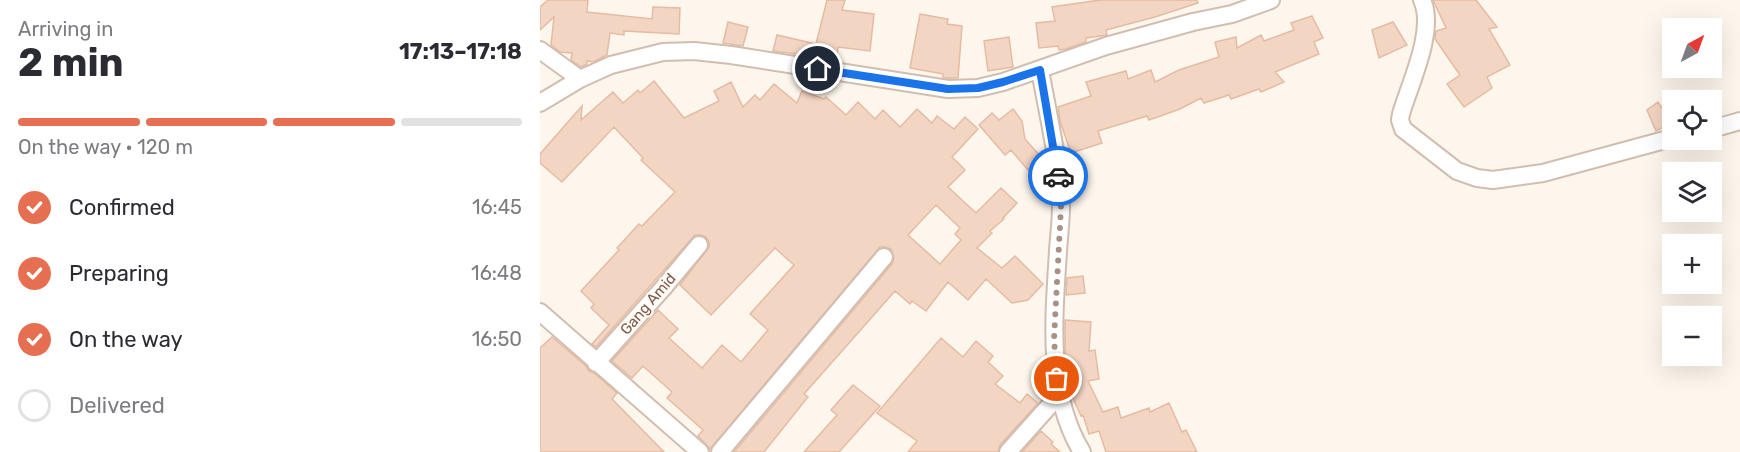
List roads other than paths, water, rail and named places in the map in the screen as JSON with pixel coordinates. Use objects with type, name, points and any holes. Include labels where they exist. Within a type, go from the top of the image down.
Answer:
[{"type":"street","points":[[540,103],[611,64],[663,52],[694,51],[731,55],[948,89],[978,88],[1040,70],[1106,46],[1193,22],[1232,14],[1271,0]]},
{"type":"street","points":[[1422,0],[1426,19],[1425,40],[1400,120],[1403,129],[1457,171],[1477,178],[1493,180],[1543,173],[1662,141]]},
{"type":"street","points":[[540,50],[580,79]]},
{"type":"street","points":[[1040,70],[1055,154],[1061,207],[1054,339],[1059,395],[1067,422],[1082,452]]},
{"type":"street","points":[[1722,126],[1740,121]]},
{"type":"street","name":"Gang Amid","points":[[596,363],[699,245]]},
{"type":"street","points":[[720,452],[885,257]]},
{"type":"street","points":[[540,312],[700,452]]},
{"type":"street","points":[[1008,452],[1059,395]]}]
